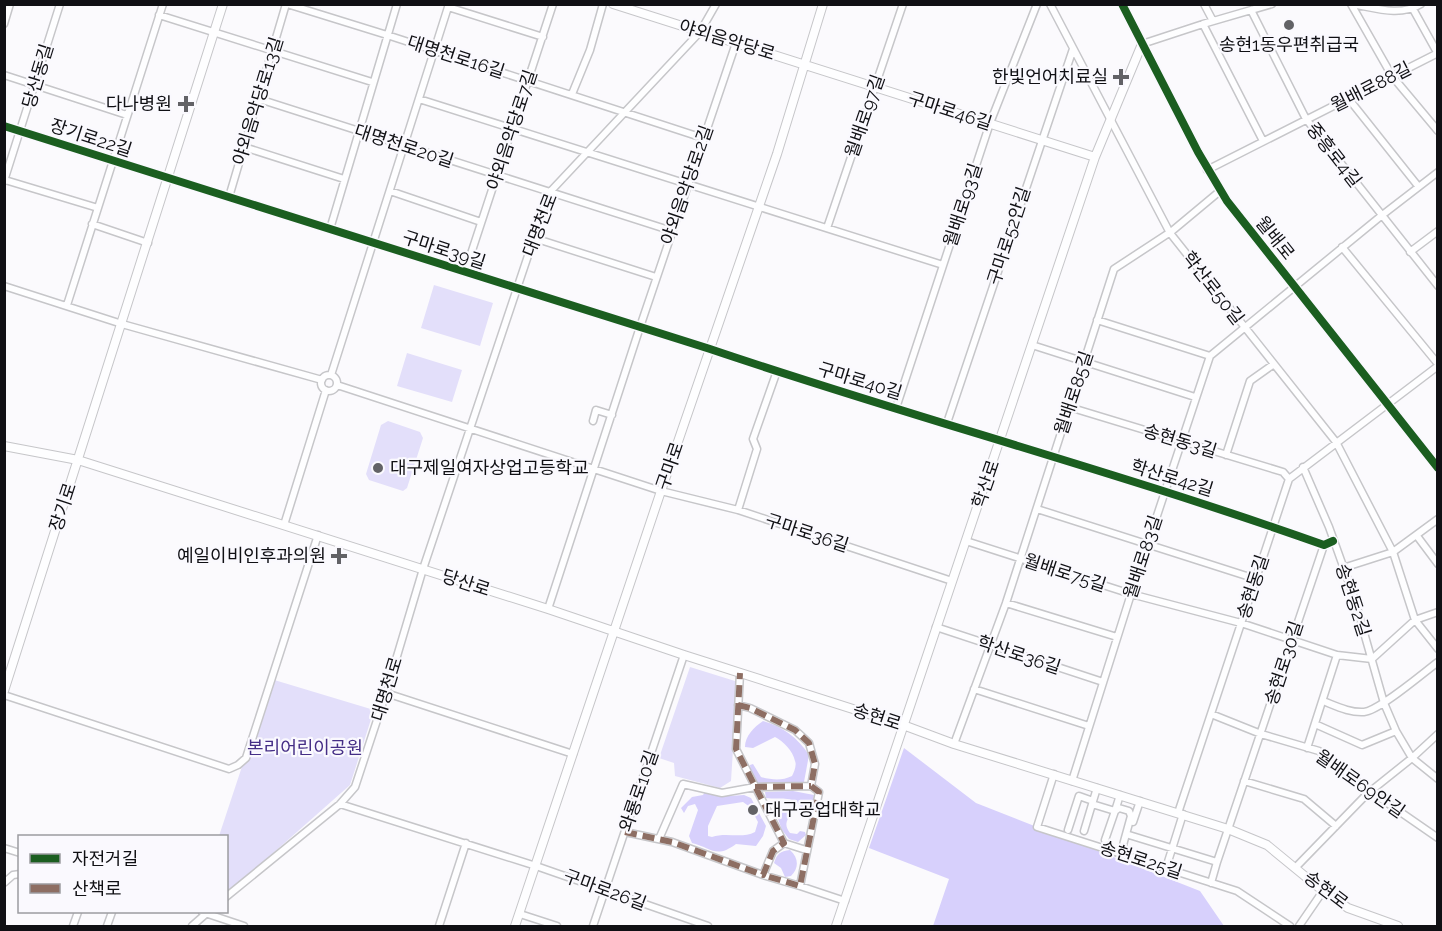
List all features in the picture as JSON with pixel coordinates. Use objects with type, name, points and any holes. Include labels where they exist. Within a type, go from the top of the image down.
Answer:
[{"type":"main road","name":"장기로","points":[[4,693],[223,4]]},
{"type":"main road","name":"야외음악당로","points":[[613,4],[637,8],[700,32],[806,65]]},
{"type":"main road","name":"구마로","points":[[516,927],[806,65],[823,4]]},
{"type":"main road","name":"월배로","points":[[1122,4],[1220,191],[1437,468]]},
{"type":"main road","name":"학산로","points":[[836,927],[1095,157],[1142,44]]},
{"type":"main road","name":"구마로46길","points":[[806,65],[1095,157]]},
{"type":"main road","name":"당산로","points":[[4,446],[78,460],[614,632]]},
{"type":"main road","name":"송현로","points":[[614,632],[903,725],[954,744],[1228,829],[1267,845],[1348,909],[1382,924],[1398,927]]},
{"type":"street","points":[[4,24],[10,4]]},
{"type":"street","name":"당산동길","points":[[5,181],[60,4]]},
{"type":"street","points":[[67,305],[163,4]]},
{"type":"street","name":"대명천로16길","points":[[287,4],[625,112]]},
{"type":"street","name":"야외음악당로13길","points":[[229,197],[287,4]]},
{"type":"street","points":[[330,230],[397,4]]},
{"type":"street","name":"야외음악당로7길","points":[[465,272],[554,4]]},
{"type":"street","points":[[572,94],[590,51],[603,4]]},
{"type":"street","name":"대명천로","points":[[228,895],[340,804],[356,787],[423,569],[549,193],[700,32],[716,4]]},
{"type":"street","name":"월배로97길","points":[[828,228],[903,4]]},
{"type":"street","name":"월배로93길","points":[[896,408],[990,123],[1037,4]]},
{"type":"street","name":"학산로50길","points":[[1050,4],[1170,233],[1336,442],[1393,552],[1415,620],[1437,650]]},
{"type":"street","points":[[1204,4],[1213,21]]},
{"type":"street","points":[[1142,44],[1272,4]]},
{"type":"street","points":[[1352,4],[1398,12],[1413,9],[1421,4]]},
{"type":"street","points":[[1352,4],[1392,76],[1437,131]]},
{"type":"street","points":[[374,243],[448,6],[543,37]]},
{"type":"street","points":[[1413,9],[1437,53]]},
{"type":"street","name":"중흥로4길","points":[[1251,10],[1306,119],[1437,286]]},
{"type":"street","points":[[159,15],[372,82]]},
{"type":"street","points":[[1203,24],[1263,141]]},
{"type":"street","name":"야외음악당로2길","points":[[548,609],[656,277],[736,43]]},
{"type":"street","name":"구마로52안길","points":[[947,423],[1073,49]]},
{"type":"street","name":"월배로88길","points":[[1208,170],[1437,53]]},
{"type":"street","points":[[4,75],[127,115]]},
{"type":"street","points":[[1348,98],[1418,186]]},
{"type":"street","name":"대명천로20길","points":[[259,99],[672,231]]},
{"type":"street","points":[[419,99],[943,265]]},
{"type":"street","points":[[625,112],[703,138]]},
{"type":"street","name":"장기로22길","points":[[4,126],[169,178]]},
{"type":"street","points":[[244,147],[344,179]]},
{"type":"street","points":[[1097,320],[1209,356],[1437,172]]},
{"type":"street","name":"구마로39길","points":[[169,178],[710,349]]},
{"type":"street","points":[[5,181],[98,208]]},
{"type":"street","points":[[390,190],[481,222]]},
{"type":"street","name":"월배로85길","points":[[954,744],[1006,603],[1114,269],[1170,233],[1220,191]]},
{"type":"street","points":[[92,224],[148,243]]},
{"type":"street","points":[[1410,252],[1437,231]]},
{"type":"street","points":[[534,238],[656,277]]},
{"type":"street","name":"구마로39길","points":[[331,375],[374,243]]},
{"type":"street","points":[[1288,478],[1437,365],[1342,247]]},
{"type":"street","points":[[4,286],[122,324],[322,380]]},
{"type":"street","points":[[1032,345],[1195,397]]},
{"type":"street","name":"구마로40길","points":[[710,349],[1001,440]]},
{"type":"street","name":"월배로83길","points":[[1072,781],[1209,356]]},
{"type":"street","points":[[1226,455],[1250,381],[1274,363]]},
{"type":"street","points":[[738,510],[757,449],[753,439],[777,371]]},
{"type":"street","points":[[326,390],[322,387],[322,380],[326,376],[331,375],[335,378],[337,385]]},
{"type":"street","points":[[337,385],[470,429]]},
{"type":"street","points":[[326,390],[333,389],[337,385]]},
{"type":"street","points":[[284,525],[326,390]]},
{"type":"street","name":"송현동3길","points":[[1069,407],[1283,472],[1288,478]]},
{"type":"street","points":[[592,421],[596,410],[612,415]]},
{"type":"street","name":"구마로36길","points":[[470,429],[661,491],[738,510],[952,580]]},
{"type":"street","name":"학산로42길","points":[[1001,440],[1166,491],[1324,544]]},
{"type":"street","name":"송현동2길","points":[[1303,466],[1353,594],[1384,703],[1412,758]]},
{"type":"street","name":"송현동길","points":[[1166,868],[1211,714],[1288,478]]},
{"type":"street","points":[[1037,509],[1256,579]]},
{"type":"street","points":[[1343,568],[1393,552],[1437,519]]},
{"type":"street","points":[[4,693],[229,769],[238,765],[246,758],[318,536]]},
{"type":"street","points":[[1417,536],[1437,564]]},
{"type":"street","name":"월배로75길","points":[[966,541],[1131,594],[1242,623],[1337,655],[1372,659]]},
{"type":"street","points":[[1324,544],[1333,541]]},
{"type":"street","name":"송현로30길","points":[[1228,829],[1324,544]]},
{"type":"street","points":[[1006,603],[1117,637]]},
{"type":"street","points":[[1372,659],[1415,620],[1437,612]]},
{"type":"street","name":"학산로36길","points":[[936,627],[1103,682]]},
{"type":"street","name":"와룡로10길","points":[[593,927],[684,655]]},
{"type":"street","points":[[1306,748],[1337,655]]},
{"type":"street","points":[[1323,701],[1352,712],[1366,713],[1384,703],[1437,662]]},
{"type":"street","points":[[740,673],[736,749],[784,843],[806,850]]},
{"type":"street","points":[[974,689],[1089,726]]},
{"type":"street","points":[[386,693],[573,754]]},
{"type":"street","points":[[738,705],[750,708],[795,730],[809,743],[815,764],[811,786]]},
{"type":"street","name":"월배로69안길","points":[[1211,714],[1261,734],[1319,751],[1370,791],[1437,838]]},
{"type":"street","points":[[1315,724],[1362,745],[1396,730]]},
{"type":"street","points":[[1296,867],[1370,791],[1412,758],[1437,734]]},
{"type":"street","points":[[1412,758],[1437,779]]},
{"type":"street","name":"송현로25길","points":[[1054,774],[1037,827],[1237,891],[1290,927]]},
{"type":"street","points":[[1244,781],[1304,799],[1336,826]]},
{"type":"street","points":[[659,839],[683,784],[722,792],[755,787],[811,786],[819,792],[800,886]]},
{"type":"street","points":[[1084,831],[1097,788]]},
{"type":"street","points":[[1105,840],[1120,795]]},
{"type":"street","points":[[1068,830],[1079,796],[1115,811]]},
{"type":"street","points":[[1123,854],[1140,801]]},
{"type":"street","name":"구마로26길","points":[[340,804],[536,866],[708,927]]},
{"type":"street","points":[[1115,811],[1119,808],[1129,811],[1131,816],[1123,845]]},
{"type":"street","points":[[1211,883],[1228,829]]},
{"type":"street","points":[[625,832],[672,842],[844,901]]},
{"type":"street","points":[[1129,835],[1217,862]]},
{"type":"street","points":[[439,927],[466,843]]},
{"type":"street","points":[[763,875],[773,851],[784,843]]},
{"type":"street","points":[[4,883],[13,875],[18,874]]},
{"type":"street","points":[[1299,927],[1323,891]]},
{"type":"street","points":[[192,927],[205,913]]},
{"type":"street","points":[[208,913],[244,927]]},
{"type":"street","points":[[520,914],[557,927]]},
{"type":"green space","points":[[434,285],[493,303],[480,346],[421,328]]},
{"type":"green space","points":[[407,353],[462,370],[452,402],[397,386]]},
{"type":"green space","points":[[388,421],[420,432],[423,438],[407,488],[403,491],[369,480],[366,474],[381,425]]},
{"type":"green space","points":[[690,667],[735,681],[737,687],[731,781],[720,788],[675,776],[674,763],[659,758]]},
{"type":"green space","name":"본리어린이공원","points":[[271,679],[374,710],[350,785],[228,893],[228,835],[219,835]]},
{"type":"shaded area","points":[[763,721],[789,734],[809,755],[802,784],[757,783],[751,775],[750,765],[753,764],[761,777],[784,779],[792,776],[796,763],[790,750],[775,737],[753,748],[745,747],[751,732]]},
{"type":"shaded area","points":[[904,748],[976,803],[1200,891],[1224,926],[933,926],[949,879],[869,848]]},
{"type":"shaded area","points":[[793,791],[814,795],[811,809],[807,814],[797,802],[766,798],[765,792]]},
{"type":"shaded area","points":[[705,792],[730,796],[744,795],[751,798],[766,826],[756,846],[736,844],[719,852],[692,843],[689,836],[698,810],[695,804],[688,806],[684,813],[681,808],[692,797],[703,795]],"holes":[[[743,802],[750,807],[758,822],[755,832],[745,835],[708,836],[708,826],[717,806]]]},
{"type":"shaded area","points":[[774,808],[790,812],[786,825],[790,833],[797,834],[800,831],[805,832],[806,835],[798,842],[789,839],[782,830]]},
{"type":"shaded area","points":[[790,850],[795,856],[797,866],[791,876],[785,877],[781,868],[774,863],[779,854]]},
{"type":"marked path","points":[[625,832],[672,842],[763,875],[773,851],[784,843],[736,749],[740,673]]},
{"type":"marked path","points":[[738,705],[750,708],[795,730],[809,743],[815,764],[811,786],[819,792],[800,886],[763,875]]},
{"type":"marked path","points":[[755,787],[811,786]]},
{"type":"cycle path","points":[[1122,4],[1198,152],[1227,201],[1438,468]]},
{"type":"cycle path","points":[[4,126],[864,399],[1172,494],[1324,545],[1333,541]]},
{"type":"place","name":"송현1동우편취급국","points":[[1289,25]]},
{"type":"place","name":"한빛언어치료실","points":[[1121,77]]},
{"type":"place","name":"다나병원","points":[[186,104]]},
{"type":"place","name":"대구제일여자상업고등학교","points":[[378,468]]},
{"type":"place","name":"예일이비인후과의원","points":[[339,556]]},
{"type":"place","name":"대구공업대학교","points":[[753,810]]}]
